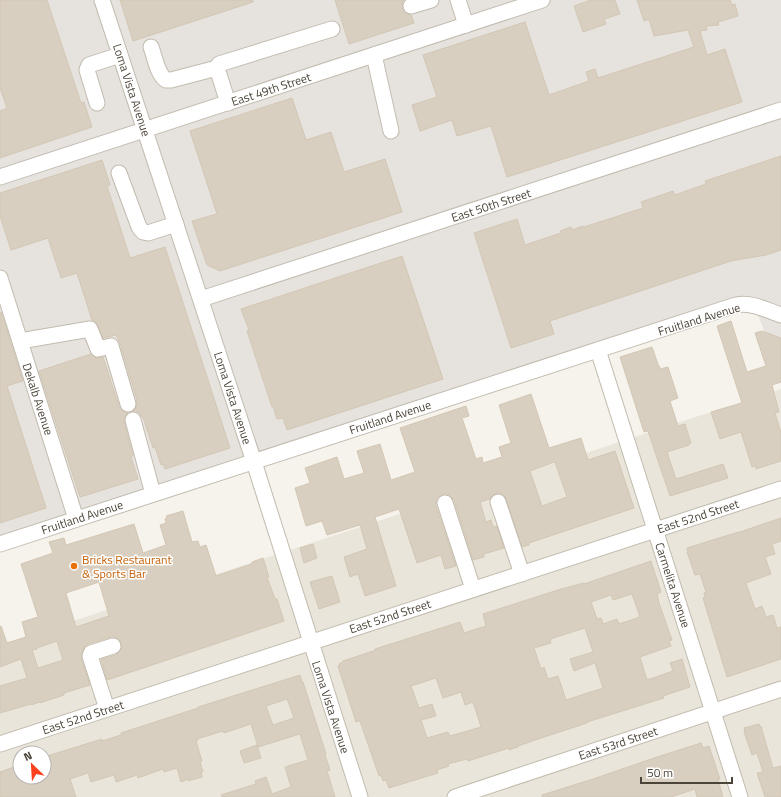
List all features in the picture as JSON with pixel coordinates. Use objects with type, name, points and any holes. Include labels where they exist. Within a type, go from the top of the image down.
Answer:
[{"type":"street","name":"Loma Vista Avenue","points":[[102,0],[254,462],[360,797]]},
{"type":"street","points":[[411,6],[431,0]]},
{"type":"street","points":[[458,0],[466,25]]},
{"type":"street","name":"East 49th Street","points":[[0,177],[542,0]]},
{"type":"street","points":[[151,47],[163,78],[166,80],[171,80],[217,68],[219,64],[332,29]]},
{"type":"street","points":[[97,103],[87,70],[89,65],[120,55]]},
{"type":"street","points":[[374,55],[391,131]]},
{"type":"street","points":[[217,68],[228,103]]},
{"type":"street","name":"East 50th Street","points":[[201,300],[781,110]]},
{"type":"street","points":[[119,173],[139,227],[143,232],[148,233],[176,224]]},
{"type":"street","name":"Dekalb Avenue","points":[[0,278],[76,519]]},
{"type":"street","name":"Fruitland Avenue","points":[[0,544],[740,304],[752,305],[781,315]]},
{"type":"street","points":[[20,341],[90,329],[98,349],[111,346],[128,404]]},
{"type":"street","name":"Carmelita Avenue","points":[[598,350],[740,797]]},
{"type":"street","points":[[133,420],[153,494]]},
{"type":"street","name":"East 52nd Street","points":[[0,744],[781,489]]},
{"type":"street","points":[[498,502],[522,574]]},
{"type":"street","points":[[445,503],[473,589]]},
{"type":"street","points":[[107,709],[90,656],[91,653],[113,646]]},
{"type":"street","name":"East 53rd Street","points":[[455,797],[781,689]]},
{"type":"shaded area","points":[[0,0],[781,0],[781,375],[754,304],[0,546]]},
{"type":"shaded area","points":[[781,389],[781,797],[0,797],[0,645]]},
{"type":"building","points":[[0,0],[47,0],[81,103],[84,102],[92,127],[0,158],[0,111],[7,108],[0,88]]},
{"type":"building","points":[[120,0],[253,0],[253,2],[133,41]]},
{"type":"building","points":[[335,0],[404,0],[402,4],[403,9],[405,13],[411,15],[414,23],[349,44]]},
{"type":"building","points":[[591,0],[615,0],[620,14],[604,19],[606,24],[583,32],[574,6]]},
{"type":"building","points":[[637,0],[730,0],[732,5],[735,4],[738,16],[718,22],[719,25],[706,26],[707,30],[700,31],[707,55],[725,49],[742,102],[507,177],[491,126],[457,136],[452,120],[420,131],[412,105],[437,97],[423,55],[525,22],[549,95],[589,81],[586,72],[595,69],[598,78],[694,47],[688,30],[654,36],[649,19],[644,21]]},
{"type":"building","points":[[292,98],[306,140],[331,132],[344,172],[385,159],[402,212],[220,271],[207,265],[192,221],[217,214],[190,131]]},
{"type":"building","points":[[781,156],[781,250],[766,255],[731,261],[550,321],[554,334],[511,348],[474,233],[517,219],[525,245],[561,233],[560,231],[571,227],[572,230],[583,226],[584,227],[643,208],[641,202],[673,191],[675,195],[706,184],[705,181]]},
{"type":"building","points":[[102,160],[110,185],[107,186],[130,258],[165,247],[230,448],[165,469],[163,464],[161,465],[155,447],[153,448],[143,417],[136,411],[133,411],[137,406],[137,400],[120,343],[116,335],[103,338],[98,325],[92,320],[77,273],[61,278],[48,238],[11,250],[0,216],[0,193]]},
{"type":"building","points":[[402,256],[443,379],[287,430],[283,418],[277,419],[273,406],[272,407],[247,331],[249,330],[241,309]]},
{"type":"building","points":[[1,312],[23,381],[7,386],[46,508],[0,523],[0,313]]},
{"type":"building","points":[[731,321],[747,372],[766,366],[755,333],[762,331],[781,338],[781,382],[772,385],[779,412],[775,413],[781,433],[781,461],[756,469],[755,466],[752,467],[741,432],[720,439],[711,412],[742,403],[717,326]]},
{"type":"building","points":[[652,347],[660,369],[668,367],[678,398],[670,401],[678,426],[685,424],[691,443],[667,452],[676,479],[723,464],[728,478],[670,496],[648,431],[644,432],[620,357]]},
{"type":"building","points":[[91,354],[96,358],[103,357],[119,407],[122,411],[128,413],[124,417],[124,422],[133,456],[131,457],[138,479],[80,497],[39,371]]},
{"type":"building","points":[[531,394],[549,448],[581,438],[588,460],[615,451],[634,508],[529,543],[529,545],[522,547],[506,499],[500,493],[495,494],[490,499],[480,502],[486,522],[491,520],[493,527],[497,526],[504,548],[484,554],[484,557],[473,560],[454,500],[447,494],[442,495],[438,497],[436,506],[456,566],[445,569],[441,555],[417,563],[399,509],[375,517],[396,586],[365,596],[358,574],[350,577],[344,557],[367,549],[360,525],[327,535],[322,521],[306,526],[295,488],[310,483],[305,468],[337,457],[344,479],[364,473],[357,451],[380,444],[391,480],[415,472],[400,428],[466,406],[469,416],[462,418],[476,459],[482,457],[483,463],[502,457],[499,447],[511,443],[499,405]],"holes":[[[555,462],[567,497],[542,506],[530,471]]]},
{"type":"building","points":[[183,511],[192,542],[198,541],[200,547],[206,545],[216,576],[252,564],[252,562],[263,558],[269,577],[267,577],[275,599],[277,599],[284,621],[107,680],[101,659],[116,655],[119,652],[122,648],[119,639],[111,637],[88,644],[83,650],[81,658],[90,685],[64,693],[64,695],[40,703],[31,704],[0,713],[0,686],[27,678],[21,659],[0,667],[0,627],[1,626],[7,643],[26,637],[22,622],[38,617],[21,564],[53,553],[49,542],[64,538],[66,545],[134,524],[143,553],[166,545],[160,525],[166,523],[166,516]],"holes":[[[99,582],[109,616],[76,627],[66,593]],[[57,641],[63,660],[38,668],[32,650]]]},
{"type":"building","points":[[781,518],[781,541],[772,544],[775,554],[765,557],[771,574],[746,583],[755,609],[762,606],[766,617],[773,615],[777,628],[781,627],[781,659],[727,677],[703,598],[705,597],[704,593],[706,592],[700,574],[695,575],[687,548]]},
{"type":"building","points":[[313,544],[317,558],[304,563],[300,548]]},
{"type":"building","points":[[651,561],[661,592],[657,594],[659,603],[672,640],[669,641],[671,646],[640,657],[647,680],[673,671],[670,663],[682,659],[690,687],[663,696],[664,698],[587,722],[509,750],[509,748],[468,761],[467,759],[448,764],[449,766],[437,770],[438,773],[389,788],[386,780],[383,781],[381,775],[379,776],[360,721],[356,722],[338,666],[340,665],[339,664],[343,661],[376,650],[375,649],[460,622],[464,633],[486,626],[483,614],[561,589],[584,584]],"holes":[[[632,594],[640,617],[619,624],[617,619],[603,624],[601,618],[597,619],[591,602],[611,595],[613,600]],[[585,628],[593,652],[570,659],[574,671],[595,663],[603,688],[566,700],[558,676],[548,679],[544,667],[541,669],[534,648],[551,643],[550,639]],[[436,678],[443,698],[461,692],[465,705],[473,702],[481,727],[450,736],[448,732],[427,738],[421,720],[436,716],[432,704],[419,708],[411,686]]]},
{"type":"building","points":[[332,576],[340,602],[319,609],[310,582]]},
{"type":"building","points":[[300,675],[326,754],[325,755],[330,770],[327,771],[335,797],[222,797],[221,795],[256,784],[255,781],[266,777],[272,794],[291,787],[285,767],[308,760],[300,734],[258,747],[251,724],[224,733],[223,731],[197,739],[198,740],[196,741],[202,761],[200,761],[203,772],[201,772],[202,777],[188,781],[188,779],[181,782],[177,768],[164,772],[163,769],[138,778],[137,775],[116,782],[114,775],[91,782],[88,773],[70,779],[76,797],[0,797],[0,772],[12,768],[12,785],[52,785],[52,755],[102,739],[102,741],[121,735],[121,733]],"holes":[[[287,699],[294,718],[273,725],[266,706]]]},
{"type":"building","points":[[759,724],[760,727],[761,726],[773,768],[781,766],[781,797],[765,797],[757,773],[763,772],[757,753],[752,755],[744,732],[744,728]]},
{"type":"building","points":[[701,743],[703,748],[709,746],[720,779],[718,779],[723,797],[697,797],[695,789],[671,797],[542,797],[542,795]]},
{"type":"building","points":[[257,745],[261,758],[244,763],[240,751]]},
{"type":"place","name":"Bricks Restaurant & Sports Bar","points":[[74,566]]}]
